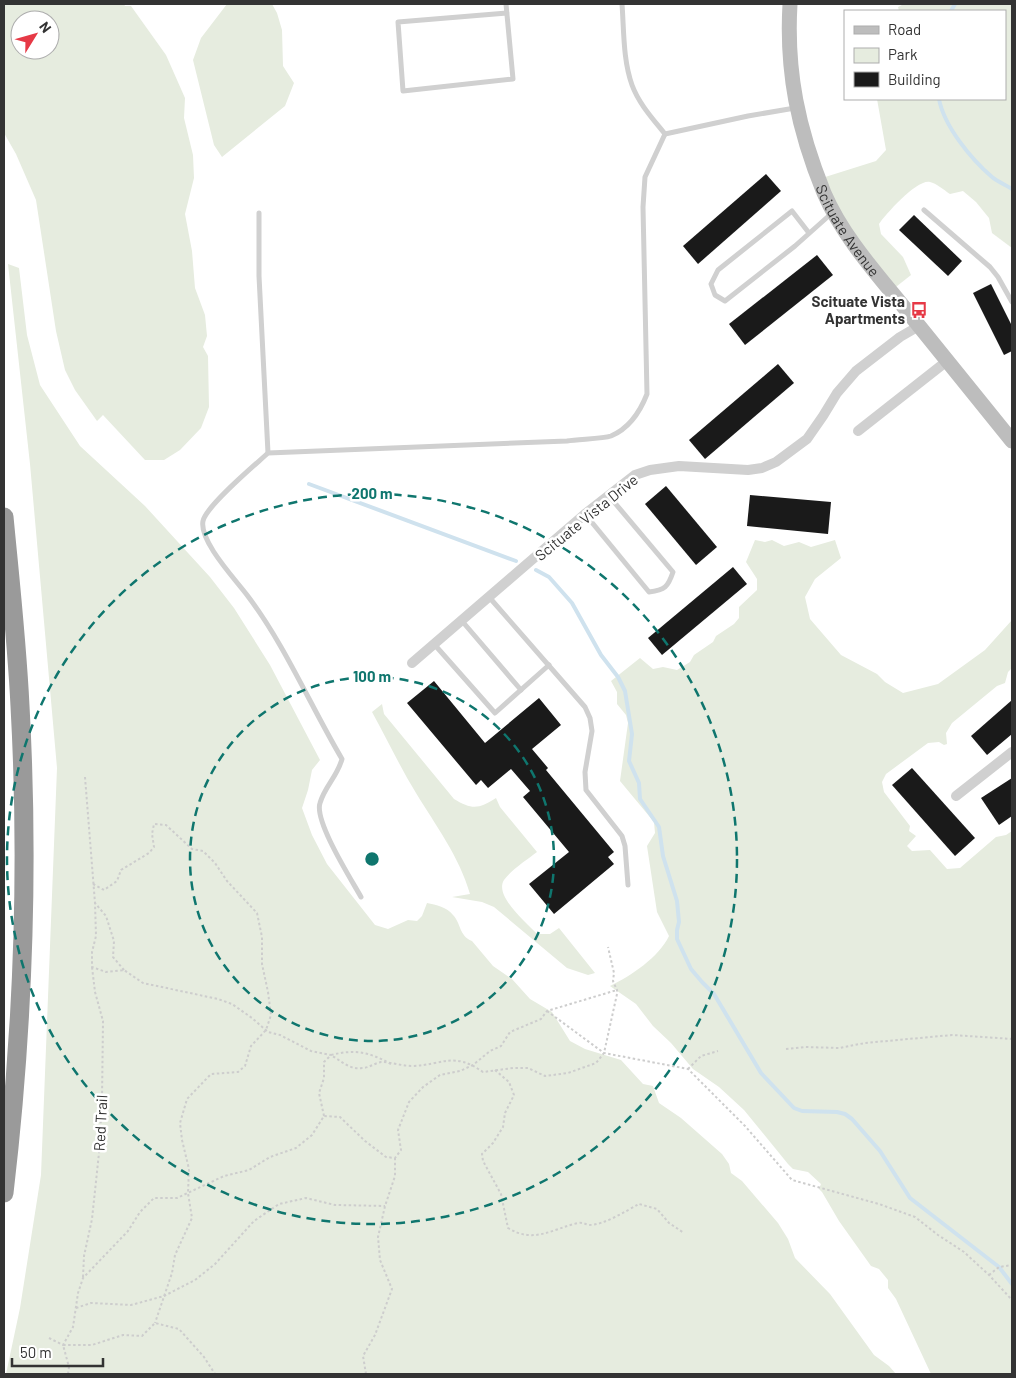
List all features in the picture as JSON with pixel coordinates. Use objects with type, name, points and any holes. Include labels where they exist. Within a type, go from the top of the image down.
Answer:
[{"type":"highway","points":[[4,517],[20,695],[24,802],[24,873],[20,1016],[4,1193]]},
{"type":"main road","name":"Scituate Avenue","points":[[790,4],[789,56],[796,108],[825,193],[834,211],[866,261],[1012,441]]},
{"type":"street","name":"Scituate Vista Drive","points":[[412,663],[585,514],[635,475],[650,470],[679,466],[748,470],[762,468],[776,462],[807,439],[837,393],[856,371],[919,326]]},
{"type":"street","points":[[858,431],[947,362]]},
{"type":"street","points":[[956,796],[1012,752]]},
{"type":"lane","points":[[506,4],[507,13],[514,79],[403,91],[398,22],[507,13]]},
{"type":"lane","points":[[622,4],[626,57],[632,86],[646,110],[665,134]]},
{"type":"lane","points":[[665,134],[796,108]]},
{"type":"lane","points":[[361,897],[323,827],[319,806],[325,790],[339,772],[342,760],[292,666],[260,612],[214,552],[203,532],[203,520],[212,506],[268,453],[567,441],[611,436],[630,424],[641,411],[647,394],[645,177],[665,134]]},
{"type":"lane","points":[[924,210],[990,267],[1012,302]]},
{"type":"lane","points":[[809,233],[792,211],[718,270],[710,284],[715,295],[725,301],[809,233],[834,211]]},
{"type":"lane","points":[[258,213],[259,276],[268,453]]},
{"type":"lane","points":[[585,514],[650,592],[661,590],[669,584],[673,572],[608,495]]},
{"type":"lane","points":[[489,597],[585,706],[592,730],[585,772],[586,790],[622,836],[625,846],[628,885]]},
{"type":"lane","points":[[462,621],[521,690]]},
{"type":"lane","points":[[434,644],[495,713],[549,665]]},
{"type":"path","name":"Red Trail","points":[[62,1346],[73,1327],[83,1278],[84,1256],[92,1219],[102,1100],[103,1021],[94,992],[92,968],[92,952],[96,936],[85,777]]},
{"type":"path","points":[[49,1338],[62,1346],[92,1345],[123,1335],[142,1336],[155,1323],[176,1256],[192,1218],[188,1193],[189,1168],[180,1123],[187,1099],[212,1074],[238,1072],[246,1066],[251,1046],[266,1030],[271,1015],[262,964],[262,938],[257,913],[227,881],[204,851],[192,849],[166,825],[154,824],[152,834],[154,847],[149,853],[122,870],[117,881],[104,890],[93,884]]},
{"type":"path","points":[[94,903],[106,916],[114,941],[113,957],[124,970],[143,983],[209,997],[232,1004],[268,1032],[280,1035],[311,1051],[331,1054],[350,1050],[379,1058],[391,1064]]},
{"type":"path","points":[[331,1054],[349,1066],[362,1068],[382,1062],[412,1066],[452,1059],[473,1065],[483,1072],[528,1068],[545,1076],[568,1073],[596,1063],[604,1053],[617,990],[613,981],[614,973],[608,947]]},
{"type":"path","points":[[92,968],[106,972],[124,970]]},
{"type":"path","points":[[366,1374],[363,1356],[375,1334],[392,1289],[380,1260],[378,1237],[385,1206],[396,1176],[395,1158],[401,1150],[398,1130],[409,1102],[423,1087],[440,1076],[460,1071],[473,1065],[490,1051],[501,1046],[510,1032],[541,1019],[547,1011],[617,990]]},
{"type":"path","points":[[547,1011],[604,1053],[688,1069],[745,1126],[792,1180],[879,1204],[914,1217],[964,1252],[1012,1300]]},
{"type":"path","points":[[786,1049],[805,1047],[838,1048],[865,1043],[952,1035],[1012,1039]]},
{"type":"path","points":[[688,1069],[701,1056],[718,1051]]},
{"type":"path","points":[[83,1278],[128,1231],[140,1212],[154,1198],[177,1198],[224,1176],[249,1170],[270,1157],[296,1148],[312,1135],[324,1116],[319,1093],[324,1078],[324,1062],[331,1054]]},
{"type":"path","points":[[495,1070],[509,1082],[514,1095],[505,1114],[503,1127],[493,1143],[482,1154],[483,1161],[501,1194],[508,1228],[519,1234],[540,1235],[581,1223],[590,1225],[610,1219],[639,1204],[657,1209],[669,1223],[684,1233]]},
{"type":"path","points":[[324,1116],[340,1118],[386,1157],[395,1158]]},
{"type":"path","points":[[76,1308],[91,1302],[131,1305],[164,1296],[195,1280],[215,1264],[254,1220],[279,1204],[306,1198],[336,1206],[385,1206]]},
{"type":"path","points":[[989,1275],[1000,1266],[1012,1265]]},
{"type":"path","points":[[155,1323],[179,1329],[204,1357],[215,1374]]},
{"type":"path","points":[[62,1346],[69,1367],[68,1374]]},
{"type":"green space","points":[[4,4],[124,4],[125,6],[131,6],[166,55],[185,98],[184,118],[193,155],[194,178],[185,214],[192,251],[195,288],[205,315],[207,336],[203,347],[208,356],[209,407],[201,428],[180,450],[164,460],[145,460],[103,415],[97,421],[75,390],[65,370],[56,331],[36,200],[16,154],[4,133]]},
{"type":"green space","points":[[227,4],[272,4],[282,30],[283,66],[294,83],[285,106],[222,157],[214,145],[193,60],[201,38]]},
{"type":"green space","points":[[904,4],[1012,4],[1012,248],[992,233],[989,218],[976,202],[963,191],[950,194],[935,184],[930,182],[924,183],[902,198],[879,224],[881,234],[903,257],[911,275],[892,290],[869,263],[822,178],[876,161],[886,150],[877,100],[1006,100],[1006,10],[899,10],[898,7]]},
{"type":"green space","points":[[8,264],[19,268],[27,335],[40,385],[80,446],[145,506],[210,577],[234,608],[270,665],[320,760],[312,770],[302,808],[312,835],[327,864],[375,925],[388,929],[408,920],[417,921],[422,916],[427,903],[448,910],[456,918],[462,933],[472,941],[493,966],[512,979],[530,999],[552,1012],[570,1041],[585,1049],[621,1060],[643,1084],[653,1086],[659,1103],[681,1118],[722,1154],[729,1164],[731,1173],[742,1181],[778,1223],[788,1239],[795,1258],[830,1294],[874,1355],[896,1374],[6,1374],[20,1308],[41,1175],[57,768],[30,464]]},
{"type":"green space","points":[[755,540],[765,542],[772,540],[784,546],[799,542],[811,547],[835,540],[841,558],[815,579],[805,597],[810,619],[841,655],[877,674],[885,682],[903,693],[938,684],[985,650],[1012,620],[1012,668],[1008,672],[1005,683],[997,686],[952,723],[946,733],[947,744],[944,745],[939,742],[928,743],[886,774],[882,782],[884,792],[910,826],[909,831],[916,836],[907,846],[912,851],[930,850],[947,869],[960,868],[996,837],[1006,835],[1012,831],[1012,1374],[931,1374],[896,1299],[888,1288],[888,1280],[879,1269],[871,1266],[839,1221],[819,1189],[821,1184],[808,1172],[793,1169],[744,1110],[719,1087],[693,1069],[671,1043],[653,1026],[636,1004],[610,986],[644,965],[659,951],[669,936],[657,912],[647,846],[655,833],[654,822],[620,781],[628,723],[626,715],[617,704],[617,692],[611,681],[640,658],[653,669],[663,667],[677,670],[690,662],[694,655],[713,642],[716,636],[734,624],[739,618],[739,607],[757,590],[757,579],[746,562]]},
{"type":"green space","points":[[382,704],[384,714],[454,799],[475,807],[496,798],[500,807],[537,852],[507,876],[502,886],[503,894],[519,916],[537,934],[550,934],[559,928],[595,973],[588,975],[567,968],[494,907],[482,902],[452,897],[470,894],[453,854],[410,783],[372,712]]},
{"type":"building","points":[[766,174],[781,191],[698,264],[683,246]]},
{"type":"building","points":[[914,215],[962,261],[948,276],[899,230]]},
{"type":"building","points":[[817,255],[833,275],[745,345],[729,324]]},
{"type":"building","points":[[991,284],[1012,326],[1012,351],[1004,355],[973,293]]},
{"type":"building","points":[[778,364],[794,383],[705,459],[689,440]]},
{"type":"building","points":[[666,486],[717,547],[696,565],[645,504]]},
{"type":"building","points":[[750,495],[831,502],[828,534],[747,526]]},
{"type":"building","points":[[733,567],[747,584],[662,655],[648,638]]},
{"type":"building","points":[[434,681],[485,743],[539,698],[561,725],[532,749],[548,768],[546,770],[614,852],[608,857],[614,864],[554,914],[529,884],[569,852],[523,797],[530,791],[511,769],[488,788],[481,780],[476,785],[407,703]]},
{"type":"building","points":[[1012,700],[1012,734],[987,755],[971,736]]},
{"type":"building","points":[[912,768],[975,838],[955,856],[892,785]]},
{"type":"building","points":[[1012,778],[1012,816],[999,825],[981,798]]},
{"type":"waterway","points":[[952,10],[955,4]]},
{"type":"waterway","points":[[939,100],[946,120],[967,152],[992,177],[1012,189]]},
{"type":"waterway","points":[[309,484],[516,561]]},
{"type":"waterway","points":[[536,570],[549,577],[572,603],[601,655],[618,677],[625,691],[632,734],[629,761],[639,783],[640,799],[659,827],[663,856],[677,901],[679,922],[677,939],[691,969],[714,994],[761,1073],[794,1108],[802,1111],[837,1112],[845,1114],[852,1119],[880,1151],[910,1198],[999,1267],[1012,1284]]},
{"type":"place","name":"Scituate Vista Apartments","points":[[919,310]]}]
